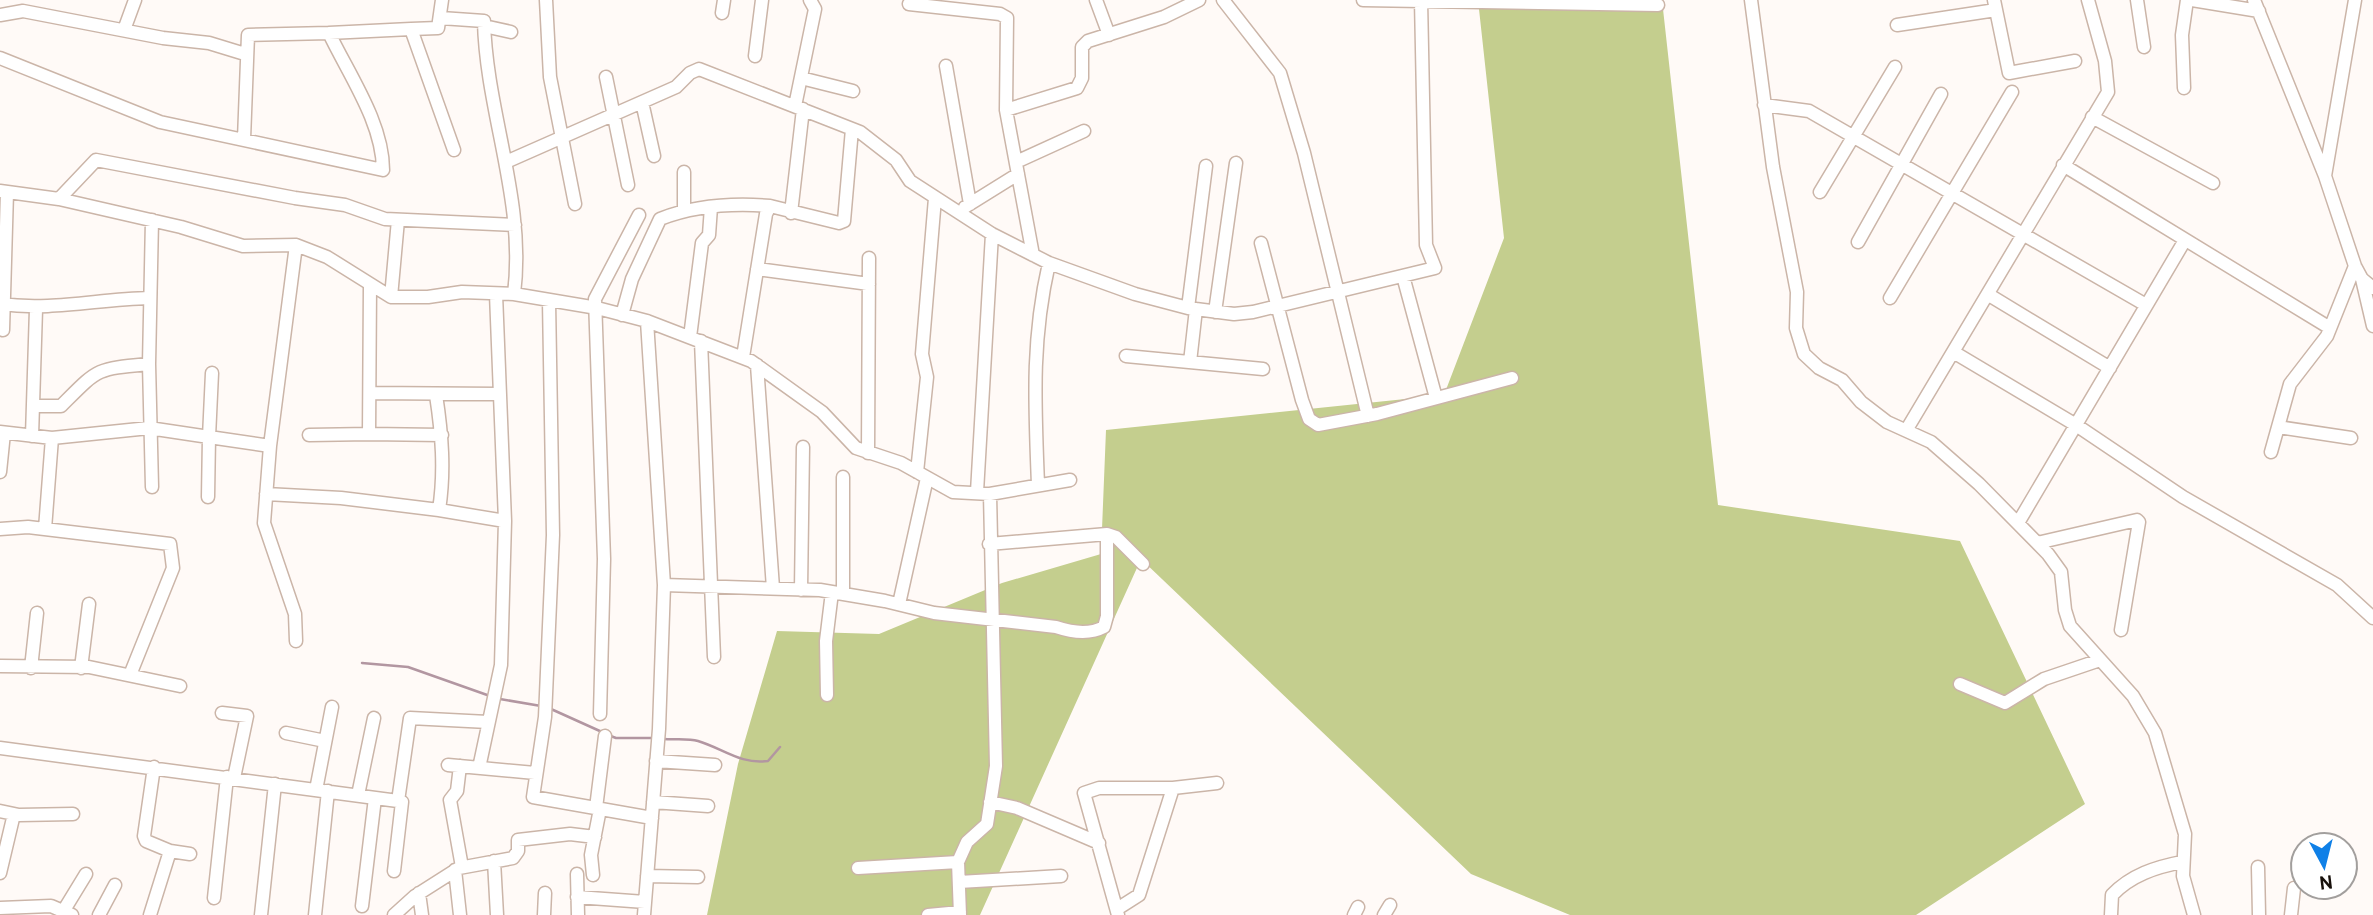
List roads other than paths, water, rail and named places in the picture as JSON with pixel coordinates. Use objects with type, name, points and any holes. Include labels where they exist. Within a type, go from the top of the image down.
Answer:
[{"type":"street","points":[[124,30],[135,0]]},
{"type":"street","points":[[244,139],[245,54],[248,35],[438,28],[442,0]]},
{"type":"street","points":[[546,0],[550,76],[575,204]]},
{"type":"street","points":[[755,57],[762,0]]},
{"type":"street","points":[[791,213],[801,78],[815,9],[810,0]]},
{"type":"street","points":[[1096,0],[1109,34]]},
{"type":"street","points":[[1006,110],[1077,88],[1082,78],[1082,47],[1088,41],[1164,18],[1199,0]]},
{"type":"street","points":[[1223,0],[1280,73],[1304,153],[1368,416]]},
{"type":"street","points":[[1363,0],[1562,6],[1658,5]]},
{"type":"street","points":[[506,162],[676,87],[690,73],[699,69],[852,129],[896,160],[910,181],[934,198],[992,234],[1049,263],[1192,309],[1234,314],[1280,307],[1436,268],[1426,245],[1421,0]]},
{"type":"street","points":[[1751,0],[1764,105],[1797,292],[1796,328],[1804,354],[1819,368],[1842,380],[1861,402],[1877,415],[1931,442],[2018,523],[2061,572],[2065,610],[2070,626],[2133,696],[2155,733],[2185,834],[2182,862],[2194,915]]},
{"type":"street","points":[[1907,429],[1955,353],[2108,92],[2108,77],[2088,0]]},
{"type":"street","points":[[2137,0],[2144,47]]},
{"type":"street","points":[[2184,88],[2182,35],[2190,0],[2257,6],[2325,176],[2355,266],[2369,282],[2373,326]]},
{"type":"street","points":[[2325,176],[2340,76],[2354,21],[2355,0]]},
{"type":"street","points":[[909,4],[986,6],[1007,19],[1006,110],[1033,255]]},
{"type":"street","points":[[1897,25],[1995,5],[2010,73],[2075,61]]},
{"type":"street","points":[[0,15],[23,11],[209,43],[245,54]]},
{"type":"street","points":[[441,18],[481,19],[484,26],[485,62],[506,162],[515,225],[517,271],[514,294]]},
{"type":"street","points":[[484,26],[511,32]]},
{"type":"street","points":[[411,29],[454,150]]},
{"type":"street","points":[[0,58],[134,114],[383,170],[383,156],[373,125],[329,33]]},
{"type":"street","points":[[946,66],[970,204]]},
{"type":"street","points":[[1820,192],[1895,67]]},
{"type":"street","points":[[606,76],[628,186]]},
{"type":"street","points":[[801,78],[853,91]]},
{"type":"street","points":[[1890,298],[2012,92]]},
{"type":"street","points":[[1858,242],[1941,94]]},
{"type":"street","points":[[642,102],[654,156]]},
{"type":"street","points":[[1764,105],[1809,111],[2146,305]]},
{"type":"street","points":[[2092,117],[2213,183]]},
{"type":"street","points":[[622,315],[632,279],[660,219],[684,210],[741,204],[770,206],[839,223],[844,221],[852,129]]},
{"type":"street","points":[[957,212],[1017,168],[1084,131]]},
{"type":"street","points":[[59,199],[96,160],[345,205],[385,219],[515,225]]},
{"type":"street","points":[[1215,312],[1236,163]]},
{"type":"street","points":[[2063,165],[2330,328]]},
{"type":"street","points":[[1190,362],[1192,309],[1206,166]]},
{"type":"street","points":[[684,172],[684,210]]},
{"type":"street","points":[[3,330],[1,304],[4,191],[59,199],[152,220],[243,246],[296,245],[327,257],[391,297],[428,297],[462,292],[514,294],[597,308],[647,321],[743,357],[822,412],[856,449],[901,463],[953,492],[990,494],[1070,480]]},
{"type":"street","points":[[899,604],[922,475],[927,377],[922,354],[934,198]]},
{"type":"street","points":[[743,357],[766,214],[770,206]]},
{"type":"street","points":[[711,207],[709,235],[702,243],[696,339],[713,587],[714,657]]},
{"type":"street","points":[[600,714],[604,559],[595,299],[639,215]]},
{"type":"street","points":[[152,220],[149,298],[152,487]]},
{"type":"street","points":[[391,297],[398,220]]},
{"type":"street","points":[[976,492],[992,234]]},
{"type":"street","points":[[2018,523],[2185,240]]},
{"type":"street","points":[[1261,243],[1309,419],[1318,425],[1368,416],[1513,378]]},
{"type":"street","points":[[296,245],[270,446],[264,523],[295,614],[296,641]]},
{"type":"street","points":[[868,453],[869,258]]},
{"type":"street","points":[[1038,485],[1034,354],[1038,309],[1049,263]]},
{"type":"street","points":[[2271,452],[2290,384],[2330,328],[2355,266]]},
{"type":"street","points":[[757,269],[869,284]]},
{"type":"street","points":[[1403,276],[1436,398]]},
{"type":"street","points":[[369,434],[370,285]]},
{"type":"street","points":[[479,768],[488,722],[496,699],[501,665],[505,521],[496,294]]},
{"type":"street","points":[[1989,295],[2110,368]]},
{"type":"street","points":[[1,304],[36,309],[109,299],[149,298]]},
{"type":"street","points":[[549,301],[553,535],[545,717],[533,797],[652,818]]},
{"type":"street","points":[[32,436],[36,309]]},
{"type":"street","points":[[577,897],[644,909],[659,729],[664,585],[647,321]]},
{"type":"street","points":[[1955,353],[2077,425],[2183,497],[2337,585],[2373,618]]},
{"type":"street","points":[[1126,356],[1264,369]]},
{"type":"street","points":[[33,406],[61,406],[95,373],[104,368],[149,364]]},
{"type":"street","points":[[757,365],[773,588]]},
{"type":"street","points":[[208,497],[212,373]]},
{"type":"street","points":[[370,393],[499,394]]},
{"type":"street","points":[[436,395],[442,435],[443,483],[439,510]]},
{"type":"street","points":[[2278,426],[2351,438]]},
{"type":"street","points":[[0,472],[2,433],[52,438],[149,428],[270,446]]},
{"type":"street","points":[[309,435],[442,435]]},
{"type":"street","points":[[45,529],[52,438]]},
{"type":"street","points":[[801,590],[803,447]]},
{"type":"street","points":[[827,695],[826,641],[837,593],[843,477]]},
{"type":"street","points":[[266,494],[341,498],[505,521]]},
{"type":"street","points":[[928,915],[960,914],[958,862],[967,842],[987,824],[996,766],[989,544],[990,494]]},
{"type":"street","points":[[2037,543],[2137,520],[2139,522],[2121,630]]},
{"type":"street","points":[[0,528],[45,529],[170,544],[173,568],[130,676]]},
{"type":"street","points":[[664,585],[837,593],[934,613],[1070,631],[1104,627],[1107,616],[1107,534]]},
{"type":"street","points":[[989,544],[1107,534],[1116,537],[1143,564]]},
{"type":"street","points":[[81,668],[89,604]]},
{"type":"street","points":[[31,668],[37,613]]},
{"type":"street","points":[[1960,684],[2005,703],[2044,680],[2100,660]]},
{"type":"street","points":[[0,666],[81,668],[180,686]]},
{"type":"street","points":[[315,915],[326,741],[332,707]]},
{"type":"street","points":[[214,898],[230,778],[247,716],[222,713]]},
{"type":"street","points":[[358,795],[374,718]]},
{"type":"street","points":[[398,801],[410,718],[488,722]]},
{"type":"street","points":[[286,733],[326,741]]},
{"type":"street","points":[[593,875],[591,855],[605,736]]},
{"type":"street","points":[[0,748],[398,801],[402,805],[394,871]]},
{"type":"street","points":[[656,761],[715,765]]},
{"type":"street","points":[[460,915],[459,868],[450,800],[457,791],[454,766],[535,773]]},
{"type":"street","points":[[154,767],[144,836],[146,841],[170,851],[190,854]]},
{"type":"street","points":[[1173,788],[1139,895],[1118,912],[1084,793],[1100,788],[1173,788],[1217,783]]},
{"type":"street","points":[[261,915],[275,784]]},
{"type":"street","points":[[362,906],[375,798]]},
{"type":"street","points":[[653,802],[708,806]]},
{"type":"street","points":[[990,802],[1017,808],[1098,843]]},
{"type":"street","points":[[0,811],[14,814],[73,814]]},
{"type":"street","points":[[0,873],[14,814]]},
{"type":"street","points":[[394,915],[419,893],[459,868],[513,858],[518,851],[518,840],[570,834],[595,837]]},
{"type":"street","points":[[150,915],[170,851]]},
{"type":"street","points":[[494,861],[497,915]]},
{"type":"street","points":[[858,868],[958,862]]},
{"type":"street","points":[[2111,915],[2112,895],[2121,886],[2158,867],[2182,862]]},
{"type":"street","points":[[2258,867],[2259,915]]},
{"type":"street","points":[[0,908],[51,906],[68,912],[86,874]]},
{"type":"street","points":[[577,874],[578,915]]},
{"type":"street","points":[[647,876],[698,877]]},
{"type":"street","points":[[959,882],[1061,876]]},
{"type":"street","points":[[99,915],[116,885]]},
{"type":"street","points":[[419,893],[422,915]]},
{"type":"street","points":[[544,915],[545,893]]},
{"type":"waterway","points":[[362,663],[408,667],[490,696]]},
{"type":"waterway","points":[[500,699],[541,706]]},
{"type":"waterway","points":[[551,709],[602,732]]},
{"type":"waterway","points":[[608,735],[616,738],[654,738]]},
{"type":"waterway","points":[[664,739],[698,741],[740,758],[758,762],[768,761],[780,747]]}]
